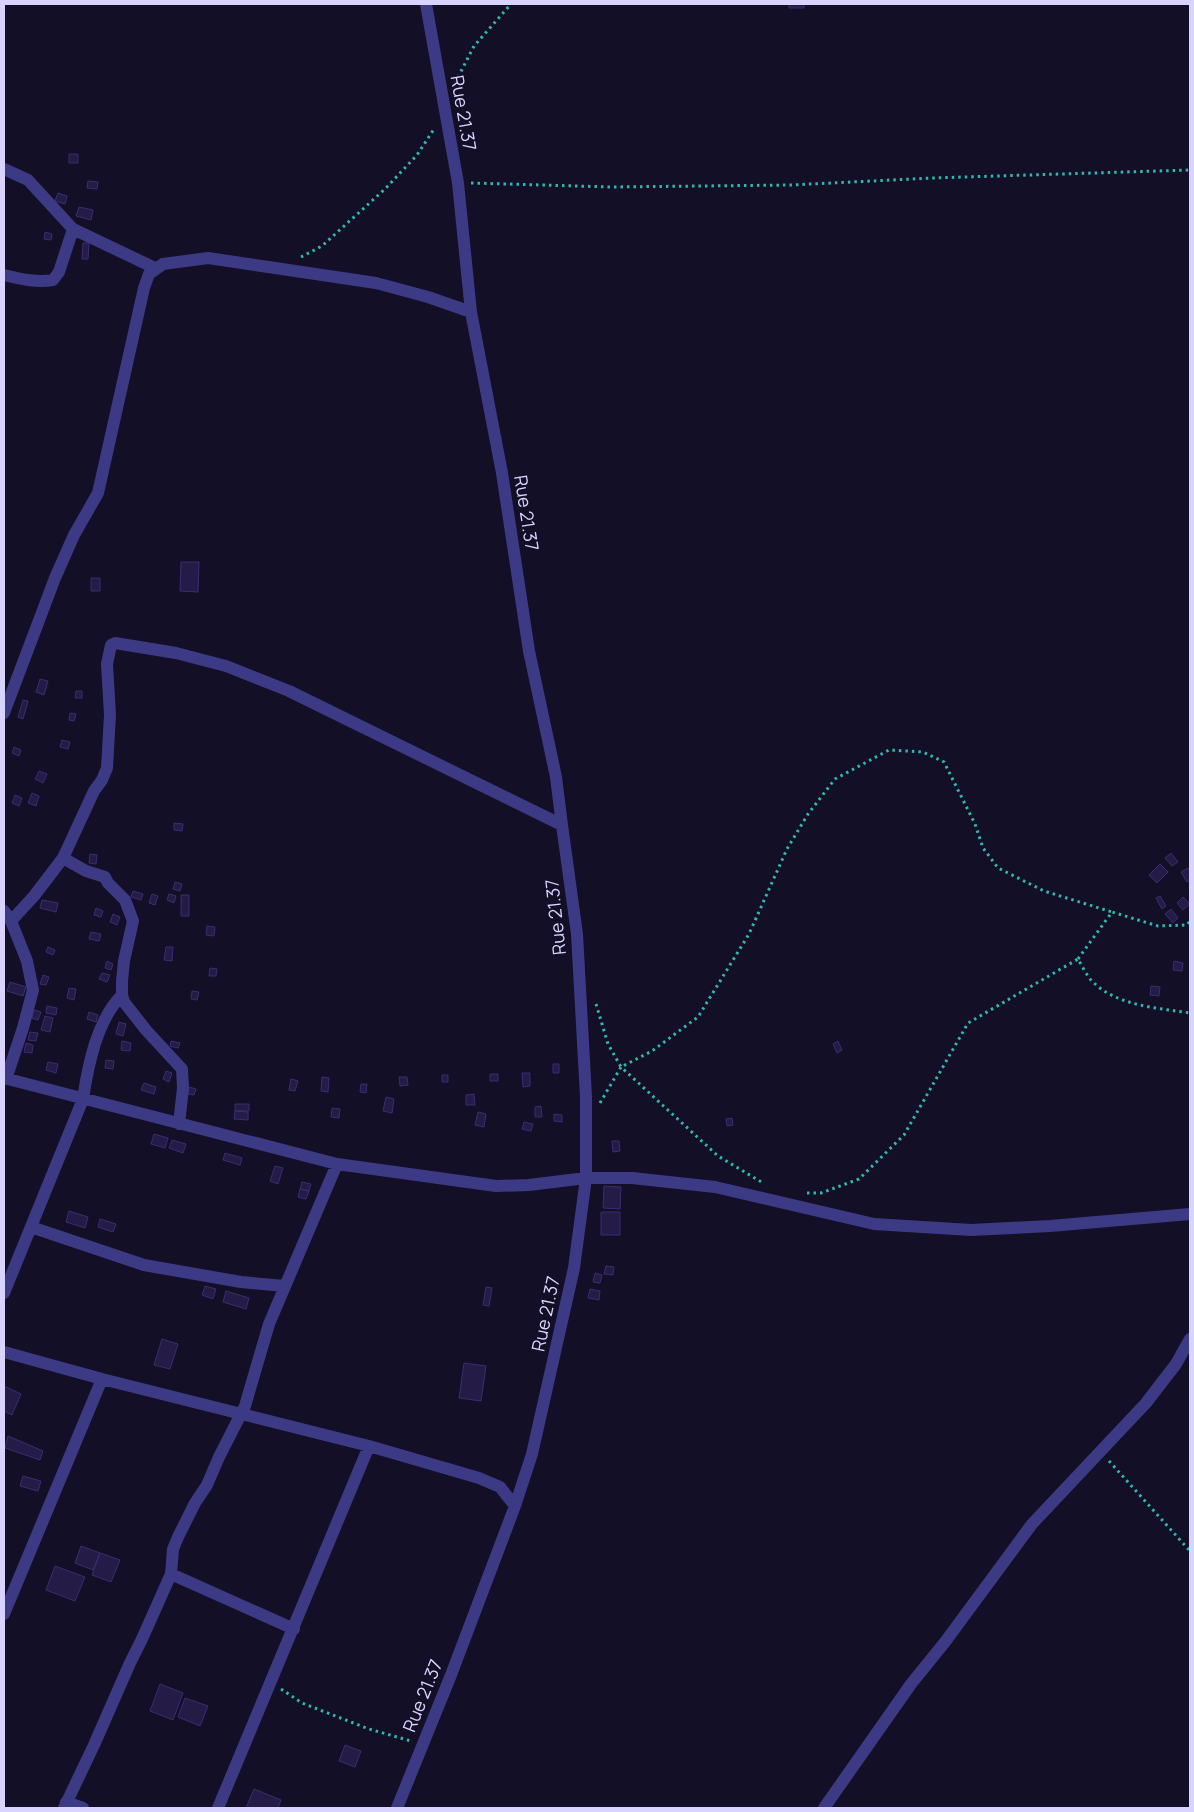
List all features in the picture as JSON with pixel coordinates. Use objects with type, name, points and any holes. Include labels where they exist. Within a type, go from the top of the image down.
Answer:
[{"type":"street","name":"Rue 21.37","points":[[397,1808],[451,1675],[515,1506],[532,1454],[556,1355],[574,1268],[586,1178],[586,1097],[577,934],[556,776],[529,651],[502,474],[471,312],[458,183],[426,4]]},
{"type":"street","points":[[4,169],[28,180],[73,229],[155,268]]},
{"type":"street","points":[[4,275],[44,282],[54,280],[59,272],[73,229]]},
{"type":"street","points":[[4,713],[66,552],[98,493],[144,288],[149,274],[155,268],[162,264],[208,258],[281,268],[301,273],[376,284],[428,297],[471,312]]},
{"type":"street","points":[[562,825],[288,691],[226,666],[176,653],[115,643],[112,645],[107,664],[110,716],[107,768],[102,780],[94,791],[63,858],[34,896],[7,916],[27,961],[33,990],[23,1028],[5,1079],[337,1164],[496,1186],[529,1185],[586,1178],[632,1178],[715,1187],[874,1224],[971,1230],[1050,1226],[1190,1214]]},
{"type":"street","points":[[63,858],[86,871],[105,877],[108,883],[125,900],[133,920],[124,961],[122,995],[131,1012],[182,1069],[183,1088],[179,1124]]},
{"type":"street","points":[[4,1294],[83,1099],[88,1067],[96,1041],[114,1003],[122,995]]},
{"type":"street","points":[[83,1808],[65,1805],[171,1574],[173,1550],[178,1537],[195,1503],[207,1485],[248,1397],[269,1324],[337,1164]]},
{"type":"street","points":[[31,1227],[144,1265],[241,1282],[285,1286]]},
{"type":"street","points":[[824,1808],[911,1684],[945,1642],[1032,1524],[1146,1404],[1176,1364],[1190,1339]]},
{"type":"street","points":[[4,1352],[240,1415],[369,1446],[479,1478],[500,1487],[515,1506]]},
{"type":"street","points":[[4,1614],[102,1379]]},
{"type":"street","points":[[218,1808],[369,1446]]},
{"type":"street","points":[[171,1574],[294,1629]]},
{"type":"path","points":[[454,86],[457,76],[474,46],[511,4]]},
{"type":"path","points":[[281,268],[322,246],[345,227],[417,155],[445,113]]},
{"type":"path","points":[[458,183],[611,187],[791,185],[1190,170]]},
{"type":"path","points":[[599,1105],[621,1067],[652,1050],[698,1017],[749,934],[787,848],[808,814],[835,779],[889,750],[923,752],[944,762],[975,824],[983,848],[998,868],[1044,891],[1158,926],[1187,924],[1190,921]]},
{"type":"path","points":[[803,1192],[820,1193],[859,1179],[904,1136],[968,1023],[1078,960],[1112,912]]},
{"type":"path","points":[[1078,960],[1091,980],[1113,997],[1151,1007],[1190,1013]]},
{"type":"path","points":[[595,999],[608,1044],[621,1067],[718,1156],[769,1186]]},
{"type":"path","points":[[1100,1451],[1190,1551]]},
{"type":"path","points":[[273,1678],[283,1692],[302,1703],[369,1729],[422,1744]]},
{"type":"building","points":[[789,4],[804,4],[804,8],[789,8]]},
{"type":"building","points":[[69,154],[78,154],[78,163],[69,163]]},
{"type":"building","points":[[88,181],[98,182],[97,189],[87,188]]},
{"type":"building","points":[[58,193],[67,196],[65,204],[55,201]]},
{"type":"building","points":[[79,207],[93,210],[91,220],[76,216]]},
{"type":"building","points":[[45,232],[52,234],[51,240],[44,239]]},
{"type":"building","points":[[83,243],[89,243],[88,259],[82,259]]},
{"type":"building","points":[[181,562],[199,562],[198,592],[180,591]]},
{"type":"building","points":[[91,578],[100,578],[100,591],[91,591]]},
{"type":"building","points":[[40,679],[48,681],[44,695],[36,692]]},
{"type":"building","points":[[76,691],[82,691],[82,698],[75,698]]},
{"type":"building","points":[[23,700],[28,701],[23,719],[18,717]]},
{"type":"building","points":[[70,713],[76,714],[74,721],[69,720]]},
{"type":"building","points":[[62,740],[70,742],[68,749],[60,747]]},
{"type":"building","points":[[14,747],[21,750],[19,756],[12,753]]},
{"type":"building","points":[[39,771],[47,774],[43,783],[35,779]]},
{"type":"building","points":[[32,793],[39,796],[36,806],[28,803]]},
{"type":"building","points":[[15,795],[22,798],[19,806],[12,803]]},
{"type":"building","points":[[174,823],[183,824],[182,831],[174,830]]},
{"type":"building","points":[[1171,853],[1178,862],[1172,866],[1165,858]]},
{"type":"building","points":[[90,854],[97,855],[96,864],[89,863]]},
{"type":"building","points":[[1160,864],[1168,872],[1157,883],[1149,875]]},
{"type":"building","points":[[1188,868],[1190,880],[1187,882],[1181,872]]},
{"type":"building","points":[[175,882],[182,884],[180,891],[173,889]]},
{"type":"building","points":[[133,891],[143,894],[141,900],[131,897]]},
{"type":"building","points":[[152,894],[158,896],[155,905],[149,903]]},
{"type":"building","points":[[169,894],[176,896],[174,903],[167,900]]},
{"type":"building","points":[[181,895],[189,895],[189,916],[181,916]]},
{"type":"building","points":[[1160,896],[1166,906],[1162,909],[1156,898]]},
{"type":"building","points":[[1183,897],[1190,904],[1183,910],[1177,903]]},
{"type":"building","points":[[42,900],[58,903],[56,912],[40,908]]},
{"type":"building","points":[[96,908],[103,911],[101,917],[94,915]]},
{"type":"building","points":[[1171,909],[1178,918],[1173,923],[1165,914]]},
{"type":"building","points":[[113,914],[120,917],[117,925],[110,922]]},
{"type":"building","points":[[207,926],[215,927],[214,936],[206,935]]},
{"type":"building","points":[[91,932],[101,934],[99,941],[89,939]]},
{"type":"building","points":[[48,947],[55,950],[53,955],[46,952]]},
{"type":"building","points":[[166,947],[173,947],[172,961],[164,960]]},
{"type":"building","points":[[107,961],[113,964],[111,970],[105,968]]},
{"type":"building","points":[[1174,961],[1183,963],[1182,971],[1173,970]]},
{"type":"building","points":[[210,968],[217,969],[216,976],[209,976]]},
{"type":"building","points":[[102,973],[110,975],[107,982],[99,979]]},
{"type":"building","points":[[43,975],[49,977],[46,985],[40,984]]},
{"type":"building","points":[[10,982],[26,987],[23,996],[7,991]]},
{"type":"building","points":[[1151,986],[1160,987],[1159,996],[1150,995]]},
{"type":"building","points":[[69,988],[76,989],[74,1000],[67,998]]},
{"type":"building","points":[[192,991],[199,992],[197,1000],[191,999]]},
{"type":"building","points":[[47,1006],[57,1008],[56,1015],[46,1013]]},
{"type":"building","points":[[34,1010],[41,1012],[38,1020],[32,1018]]},
{"type":"building","points":[[89,1012],[98,1015],[96,1022],[87,1019]]},
{"type":"building","points":[[45,1016],[53,1018],[50,1032],[41,1030]]},
{"type":"building","points":[[119,1022],[126,1024],[123,1036],[116,1034]]},
{"type":"building","points":[[30,1032],[38,1033],[36,1041],[28,1040]]},
{"type":"building","points":[[122,1041],[131,1043],[130,1051],[121,1050]]},
{"type":"building","points":[[171,1041],[180,1043],[178,1048],[170,1046]]},
{"type":"building","points":[[838,1041],[842,1050],[837,1053],[833,1044]]},
{"type":"building","points":[[26,1043],[33,1045],[32,1053],[24,1052]]},
{"type":"building","points":[[106,1060],[114,1061],[113,1069],[105,1068]]},
{"type":"building","points":[[48,1062],[58,1064],[56,1073],[46,1070]]},
{"type":"building","points":[[553,1064],[559,1064],[559,1073],[553,1073]]},
{"type":"building","points":[[166,1071],[172,1073],[169,1082],[163,1079]]},
{"type":"building","points":[[522,1073],[530,1073],[530,1086],[523,1087]]},
{"type":"building","points":[[490,1074],[498,1074],[498,1081],[490,1081]]},
{"type":"building","points":[[442,1075],[448,1075],[448,1082],[442,1082]]},
{"type":"building","points":[[322,1077],[329,1078],[328,1092],[321,1091]]},
{"type":"building","points":[[399,1077],[407,1077],[408,1085],[400,1086]]},
{"type":"building","points":[[291,1079],[298,1081],[295,1091],[289,1090]]},
{"type":"building","points":[[144,1083],[156,1087],[154,1094],[141,1090]]},
{"type":"building","points":[[361,1084],[367,1084],[366,1093],[360,1092]]},
{"type":"building","points":[[189,1087],[196,1089],[194,1095],[188,1094]]},
{"type":"building","points":[[474,1094],[475,1105],[466,1105],[466,1095]]},
{"type":"building","points":[[386,1097],[394,1099],[392,1113],[383,1111]]},
{"type":"building","points":[[235,1104],[249,1104],[249,1111],[235,1111]]},
{"type":"building","points":[[541,1106],[542,1117],[535,1117],[535,1107]]},
{"type":"building","points":[[332,1108],[340,1109],[339,1118],[331,1117]]},
{"type":"building","points":[[235,1111],[248,1112],[248,1120],[234,1119]]},
{"type":"building","points":[[478,1112],[486,1114],[484,1127],[475,1125]]},
{"type":"building","points":[[554,1114],[562,1115],[562,1122],[554,1121]]},
{"type":"building","points":[[732,1118],[733,1125],[727,1126],[726,1119]]},
{"type":"building","points":[[524,1122],[533,1124],[531,1131],[522,1129]]},
{"type":"building","points":[[154,1134],[168,1138],[165,1148],[151,1144]]},
{"type":"building","points":[[172,1140],[186,1144],[183,1153],[169,1148]]},
{"type":"building","points":[[612,1141],[619,1141],[620,1151],[613,1152]]},
{"type":"building","points":[[225,1153],[242,1158],[240,1165],[223,1160]]},
{"type":"building","points":[[275,1166],[283,1168],[278,1184],[270,1181]]},
{"type":"building","points":[[302,1182],[311,1184],[309,1191],[300,1189]]},
{"type":"building","points":[[604,1186],[621,1187],[620,1209],[603,1208]]},
{"type":"building","points":[[300,1189],[309,1191],[306,1199],[298,1197]]},
{"type":"building","points":[[69,1211],[88,1217],[85,1228],[66,1222]]},
{"type":"building","points":[[601,1212],[620,1212],[620,1235],[601,1235]]},
{"type":"building","points":[[100,1219],[116,1224],[113,1232],[98,1227]]},
{"type":"building","points":[[606,1266],[614,1267],[613,1275],[604,1274]]},
{"type":"building","points":[[595,1273],[602,1275],[600,1283],[593,1282]]},
{"type":"building","points":[[205,1286],[216,1289],[213,1299],[202,1295]]},
{"type":"building","points":[[486,1287],[492,1288],[489,1306],[483,1305]]},
{"type":"building","points":[[590,1289],[600,1291],[599,1300],[588,1298]]},
{"type":"building","points":[[226,1291],[249,1298],[246,1309],[223,1302]]},
{"type":"building","points":[[162,1339],[178,1344],[170,1369],[154,1365]]},
{"type":"building","points":[[464,1363],[486,1366],[481,1401],[459,1398]]},
{"type":"building","points":[[4,1386],[21,1394],[12,1415],[4,1411]]},
{"type":"building","points":[[8,1436],[43,1451],[40,1460],[5,1448]]},
{"type":"building","points":[[23,1476],[41,1481],[38,1491],[20,1486]]},
{"type":"building","points":[[81,1546],[100,1553],[93,1570],[75,1563]]},
{"type":"building","points":[[100,1553],[120,1560],[111,1582],[92,1575]]},
{"type":"building","points":[[55,1566],[85,1577],[75,1601],[46,1590]]},
{"type":"building","points":[[160,1684],[183,1693],[173,1720],[150,1711]]},
{"type":"building","points":[[185,1698],[208,1706],[200,1726],[178,1717]]},
{"type":"building","points":[[345,1745],[361,1751],[355,1767],[339,1761]]},
{"type":"building","points":[[254,1789],[281,1800],[278,1808],[246,1808]]}]
